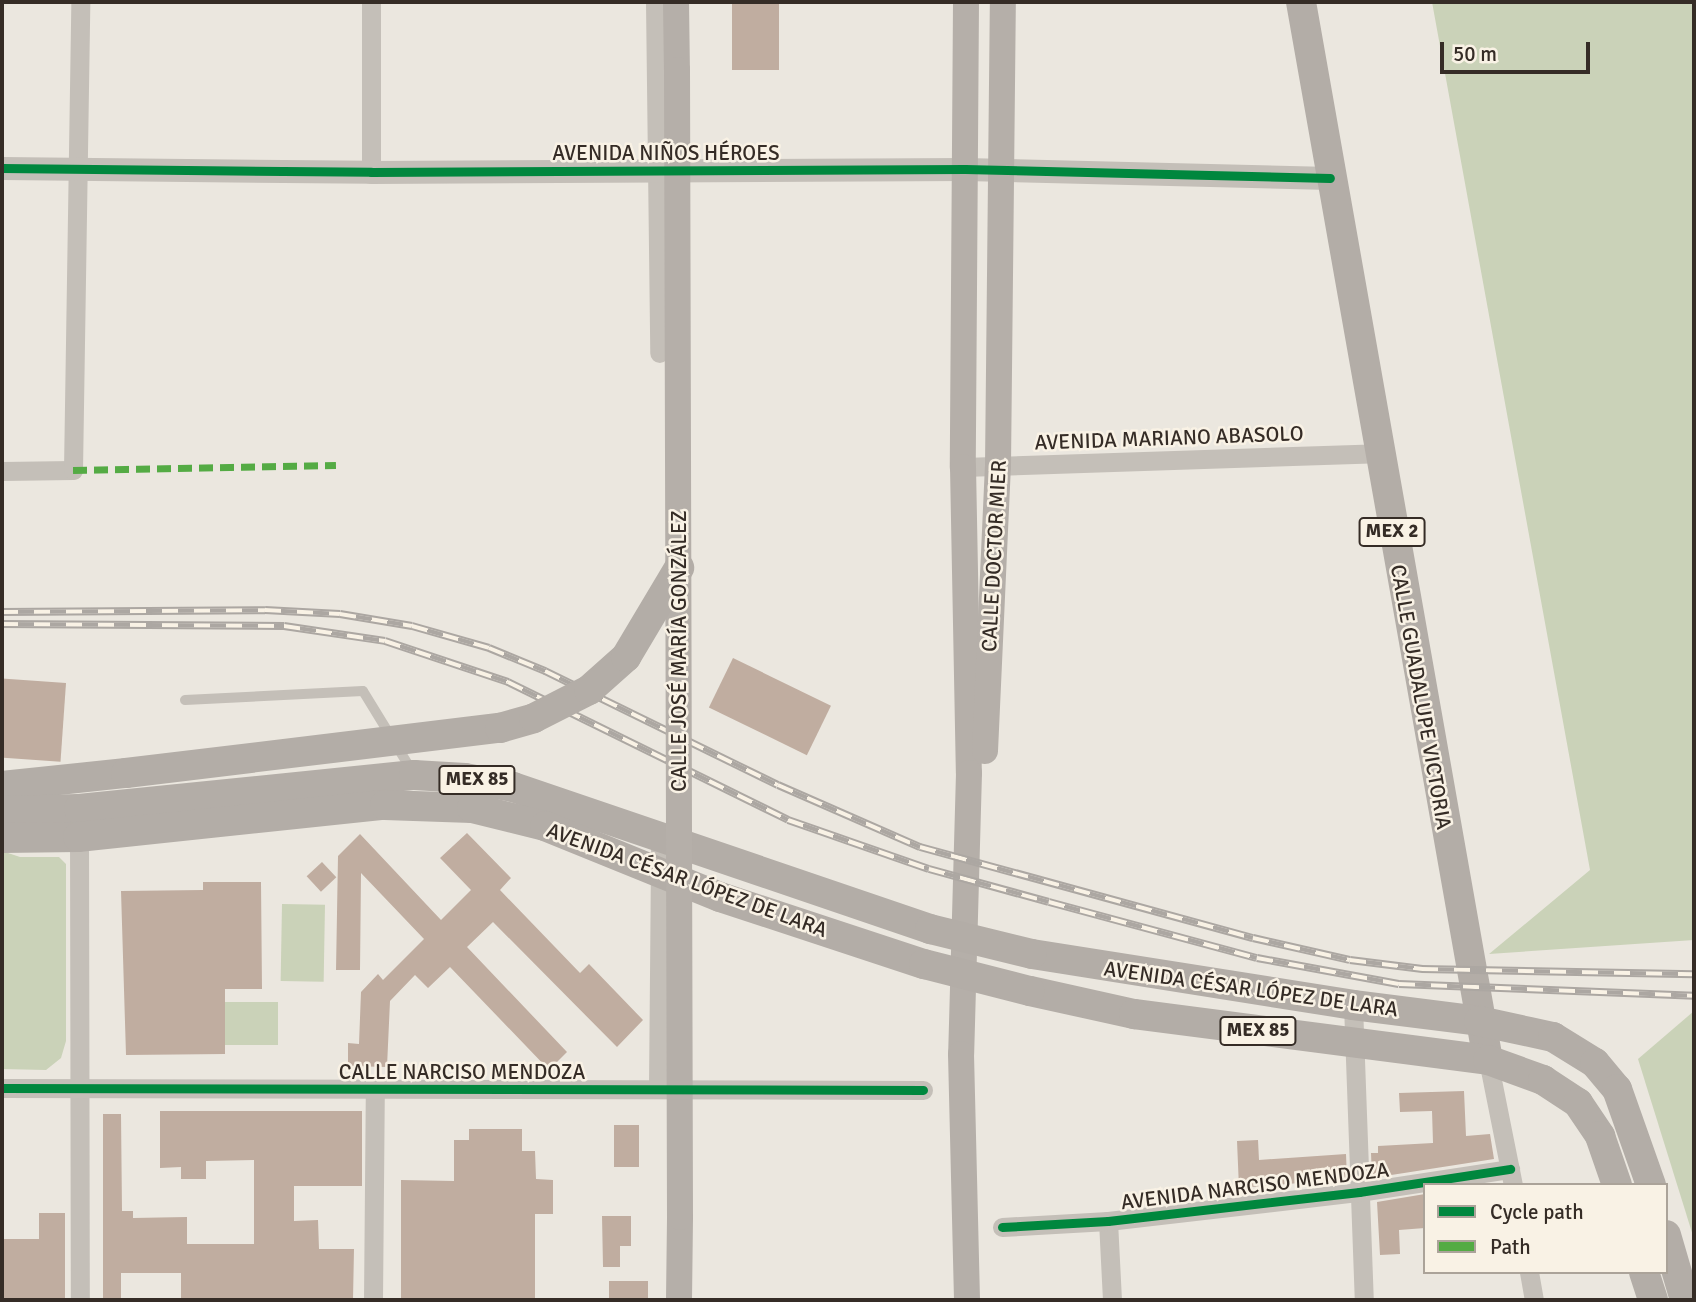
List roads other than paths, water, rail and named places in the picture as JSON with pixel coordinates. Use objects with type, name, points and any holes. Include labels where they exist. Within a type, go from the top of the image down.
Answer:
[{"type":"main road","name":"CALLE JOSÉ MARÍA GONZÁLEZ","points":[[676,2],[679,1300]]},
{"type":"main road","name":"CALLE DOCTOR MIER","points":[[965,1109],[961,1054],[969,773],[963,467],[966,2]]},
{"type":"main road","name":"CALLE DOCTOR MIER","points":[[967,1300],[965,1109],[998,466],[1005,170],[1003,2]]},
{"type":"main road","name":"CALLE GUADALUPE VICTORIA","points":[[1301,2],[1378,453],[1488,1060]]},
{"type":"main road","points":[[3,792],[126,774],[486,730],[534,718],[589,690],[626,657],[679,568]]},
{"type":"main road","points":[[414,775],[415,805]]},
{"type":"main road","name":"AVENIDA CÉSAR LÓPEZ DE LARA","points":[[2,838],[79,823],[414,775],[513,788],[930,929],[1032,954],[1353,1005],[1479,1021]]},
{"type":"main road","name":"AVENIDA CÉSAR LÓPEZ DE LARA","points":[[3,792],[79,823],[415,805],[472,808],[508,816],[658,868],[691,886],[924,964],[1030,991],[1134,1014],[1488,1060]]},
{"type":"main road","name":"MEX 85","points":[[1479,1021],[1553,1037],[1595,1063],[1627,1111],[1650,1183]]},
{"type":"main road","name":"MEX 85","points":[[1488,1060],[1543,1080],[1578,1102],[1601,1136],[1616,1183]]},
{"type":"main road","points":[[1668,1242],[1685,1300]]},
{"type":"main road","points":[[1645,1274],[1653,1300]]},
{"type":"street","points":[[2,471],[73,470],[80,168],[80,2]]},
{"type":"street","points":[[370,2],[372,172]]},
{"type":"street","points":[[655,2],[659,353]]},
{"type":"street","name":"AVENIDA NIÑOS HÉROES","points":[[2,168],[372,172],[965,169],[1330,178]]},
{"type":"street","name":"AVENIDA MARIANO ABASOLO","points":[[963,467],[1378,453]]},
{"type":"street","points":[[79,823],[80,1300]]},
{"type":"street","points":[[659,1089],[660,837]]},
{"type":"street","points":[[691,1089],[691,886],[697,850]]},
{"type":"street","points":[[1353,1005],[1364,1300]]},
{"type":"street","name":"CALLE GUADALUPE VICTORIA","points":[[1488,1060],[1511,1177]]},
{"type":"street","name":"CALLE NARCISO MENDOZA","points":[[2,1088],[923,1090]]},
{"type":"street","points":[[373,1300],[375,1089]]},
{"type":"street","name":"AVENIDA NARCISO MENDOZA","points":[[1450,1183],[1511,1177]]},
{"type":"street","name":"AVENIDA NARCISO MENDOZA","points":[[1002,1227],[1108,1221],[1423,1186]]},
{"type":"street","points":[[1108,1221],[1112,1300]]},
{"type":"street","points":[[1529,1274],[1534,1300]]},
{"type":"lane","points":[[185,700],[363,691],[414,775]]},
{"type":"railway","points":[[2,612],[265,610],[340,614],[412,626],[489,648],[545,671],[778,785],[920,847],[1253,938],[1350,960],[1422,969],[1694,974]]},
{"type":"railway","points":[[2,624],[284,626],[385,641],[508,682],[788,820],[929,869],[1049,902],[1257,958],[1399,984],[1694,996]]}]
